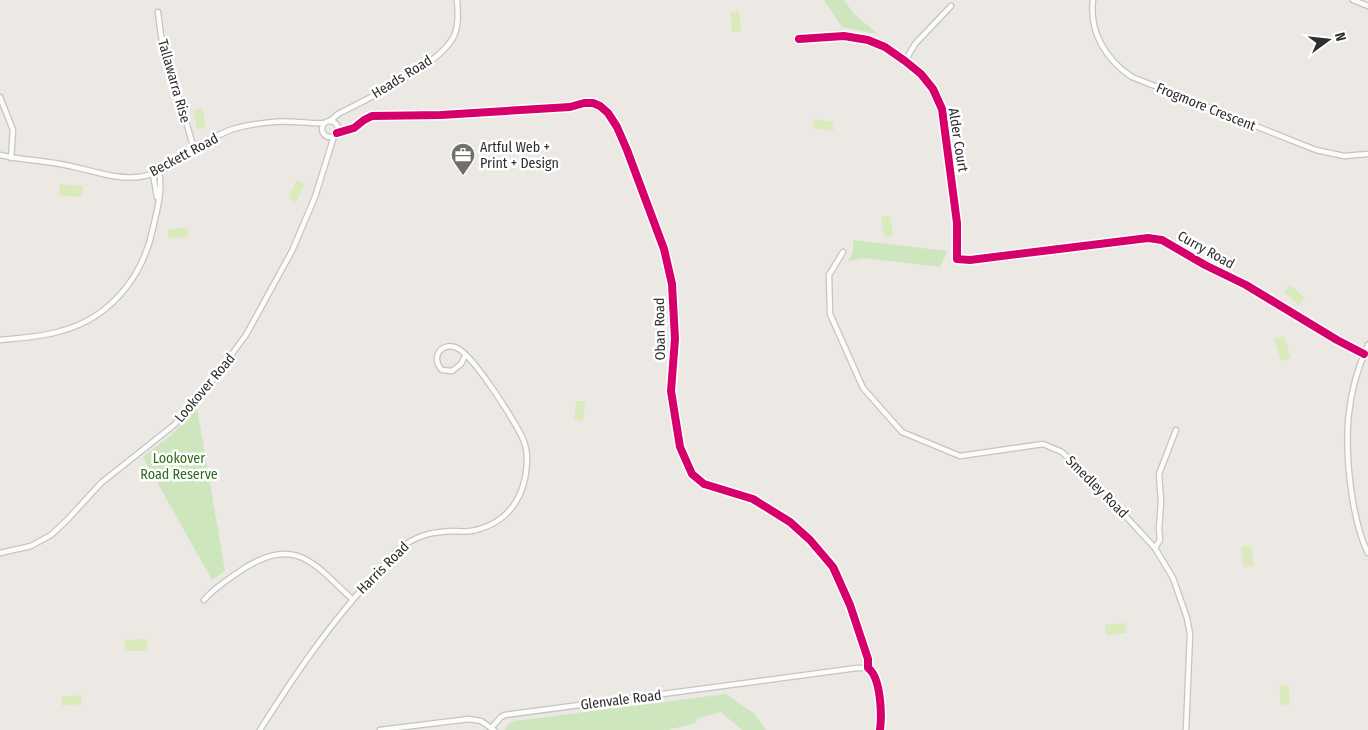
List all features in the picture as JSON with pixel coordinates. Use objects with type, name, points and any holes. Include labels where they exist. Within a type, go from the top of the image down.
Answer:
[{"type":"street","name":"Heads Road","points":[[324,123],[409,75],[444,48],[456,32],[457,0]]},
{"type":"street","name":"Frogmore Crescent","points":[[1093,0],[1093,23],[1102,47],[1115,63],[1132,77],[1316,150],[1344,156],[1368,154]]},
{"type":"street","points":[[1352,0],[1368,6]]},
{"type":"street","points":[[905,61],[915,44],[951,6]]},
{"type":"street","name":"Tallawarra Rise","points":[[158,12],[161,36],[194,149]]},
{"type":"street","name":"Alder Court","points":[[799,39],[844,36],[861,38],[886,47],[921,74],[933,89],[942,109],[957,223],[957,259]]},
{"type":"street","points":[[0,97],[13,130],[11,158]]},
{"type":"street","name":"Oban Road","points":[[337,130],[350,130],[372,116],[461,114],[570,107],[584,103],[594,103],[608,113],[617,127],[627,150],[664,249],[672,284],[675,339],[671,391],[680,447],[692,474],[704,484],[753,499],[790,522],[810,540],[833,568],[850,605],[868,659],[868,668],[872,672],[878,690],[880,730]]},
{"type":"street","points":[[324,123],[323,134],[328,137],[337,130],[338,114]]},
{"type":"street","points":[[330,120],[337,130]]},
{"type":"street","name":"Beckett Road","points":[[0,155],[61,164],[126,178],[139,177],[156,173],[194,149],[226,132],[242,127],[287,122],[324,123]]},
{"type":"street","name":"Beckett Road","points":[[309,124],[322,129]]},
{"type":"street","name":"Lookover Road","points":[[0,553],[31,546],[51,535],[100,483],[174,425],[197,401],[246,335],[292,251],[315,198],[337,130]]},
{"type":"street","name":"Lookover Road","points":[[328,137],[330,151]]},
{"type":"street","points":[[0,340],[48,334],[74,327],[98,314],[114,301],[132,281],[143,261],[150,242],[161,185],[156,173]]},
{"type":"street","name":"Curry Road","points":[[957,259],[970,260],[1148,238],[1162,240],[1364,354]]},
{"type":"street","name":"Smedley Road","points":[[843,252],[829,275],[830,314],[863,388],[902,432],[960,456],[1043,444],[1062,452],[1108,497],[1155,548],[1173,578],[1187,618],[1190,634],[1186,730]]},
{"type":"street","points":[[1368,345],[1349,407],[1347,448],[1354,509],[1361,536],[1368,553]]},
{"type":"street","name":"Harris Road","points":[[260,730],[314,648],[352,599],[401,547],[416,537],[435,532],[471,531],[499,520],[513,508],[523,490],[527,471],[527,452],[523,439],[476,364],[457,348],[446,347],[440,350],[436,356],[437,363],[442,370],[452,372],[461,364],[465,356]]},
{"type":"street","points":[[1155,548],[1160,540],[1161,501],[1159,474],[1176,430]]},
{"type":"street","points":[[204,600],[213,590],[252,564],[264,557],[278,553],[299,556],[309,560],[352,599]]},
{"type":"street","name":"Glenvale Road","points":[[380,730],[469,719],[481,721],[493,729],[501,717],[505,715],[760,680],[868,668]]},
{"type":"green space","points":[[824,0],[844,0],[854,14],[878,34],[842,27]]},
{"type":"green space","points":[[739,11],[741,31],[732,32],[730,12]]},
{"type":"green space","points":[[202,108],[206,127],[197,129],[193,110]]},
{"type":"green space","points":[[815,119],[834,122],[833,131],[813,128]]},
{"type":"green space","points":[[297,180],[305,184],[296,202],[288,198]]},
{"type":"green space","points":[[60,184],[83,186],[81,197],[59,195]]},
{"type":"green space","points":[[890,216],[893,236],[884,237],[881,217]]},
{"type":"green space","points":[[188,228],[188,237],[168,238],[168,229]]},
{"type":"green space","points":[[853,240],[947,251],[940,267],[864,258],[848,261],[853,253]]},
{"type":"green space","points":[[1290,285],[1305,298],[1299,305],[1284,292]]},
{"type":"green space","points":[[1284,336],[1291,358],[1281,361],[1274,339]]},
{"type":"green space","points":[[576,401],[585,401],[583,421],[574,420]]},
{"type":"green space","name":"Lookover Road Reserve","points":[[197,408],[225,571],[212,580],[143,457],[170,436]]},
{"type":"green space","points":[[1251,545],[1254,566],[1244,567],[1241,547]]},
{"type":"green space","points":[[1125,623],[1126,633],[1106,635],[1105,625]]},
{"type":"green space","points":[[147,639],[147,651],[125,651],[125,640]]},
{"type":"green space","points":[[1288,684],[1290,704],[1281,705],[1279,686]]},
{"type":"green space","points":[[726,694],[755,714],[766,730],[742,730],[721,712],[698,718],[695,723],[668,730],[505,730],[508,724],[514,721]]},
{"type":"green space","points":[[81,695],[82,704],[62,706],[62,697]]},
{"type":"cycle path","points":[[799,39],[844,36],[868,40],[885,47],[905,61],[921,74],[933,89],[942,109],[957,223],[957,259],[970,260],[1148,238],[1162,240],[1205,265],[1246,285],[1337,340],[1364,354]]},
{"type":"cycle path","points":[[337,133],[354,128],[372,116],[441,115],[570,107],[584,103],[593,103],[608,113],[617,127],[627,150],[664,249],[672,284],[675,339],[671,391],[680,447],[692,474],[704,484],[753,499],[790,522],[810,540],[833,567],[850,605],[868,659],[868,668],[876,679],[881,706],[880,730]]},
{"type":"place","name":"Artful Web + Print + Design","points":[[463,176]]}]
